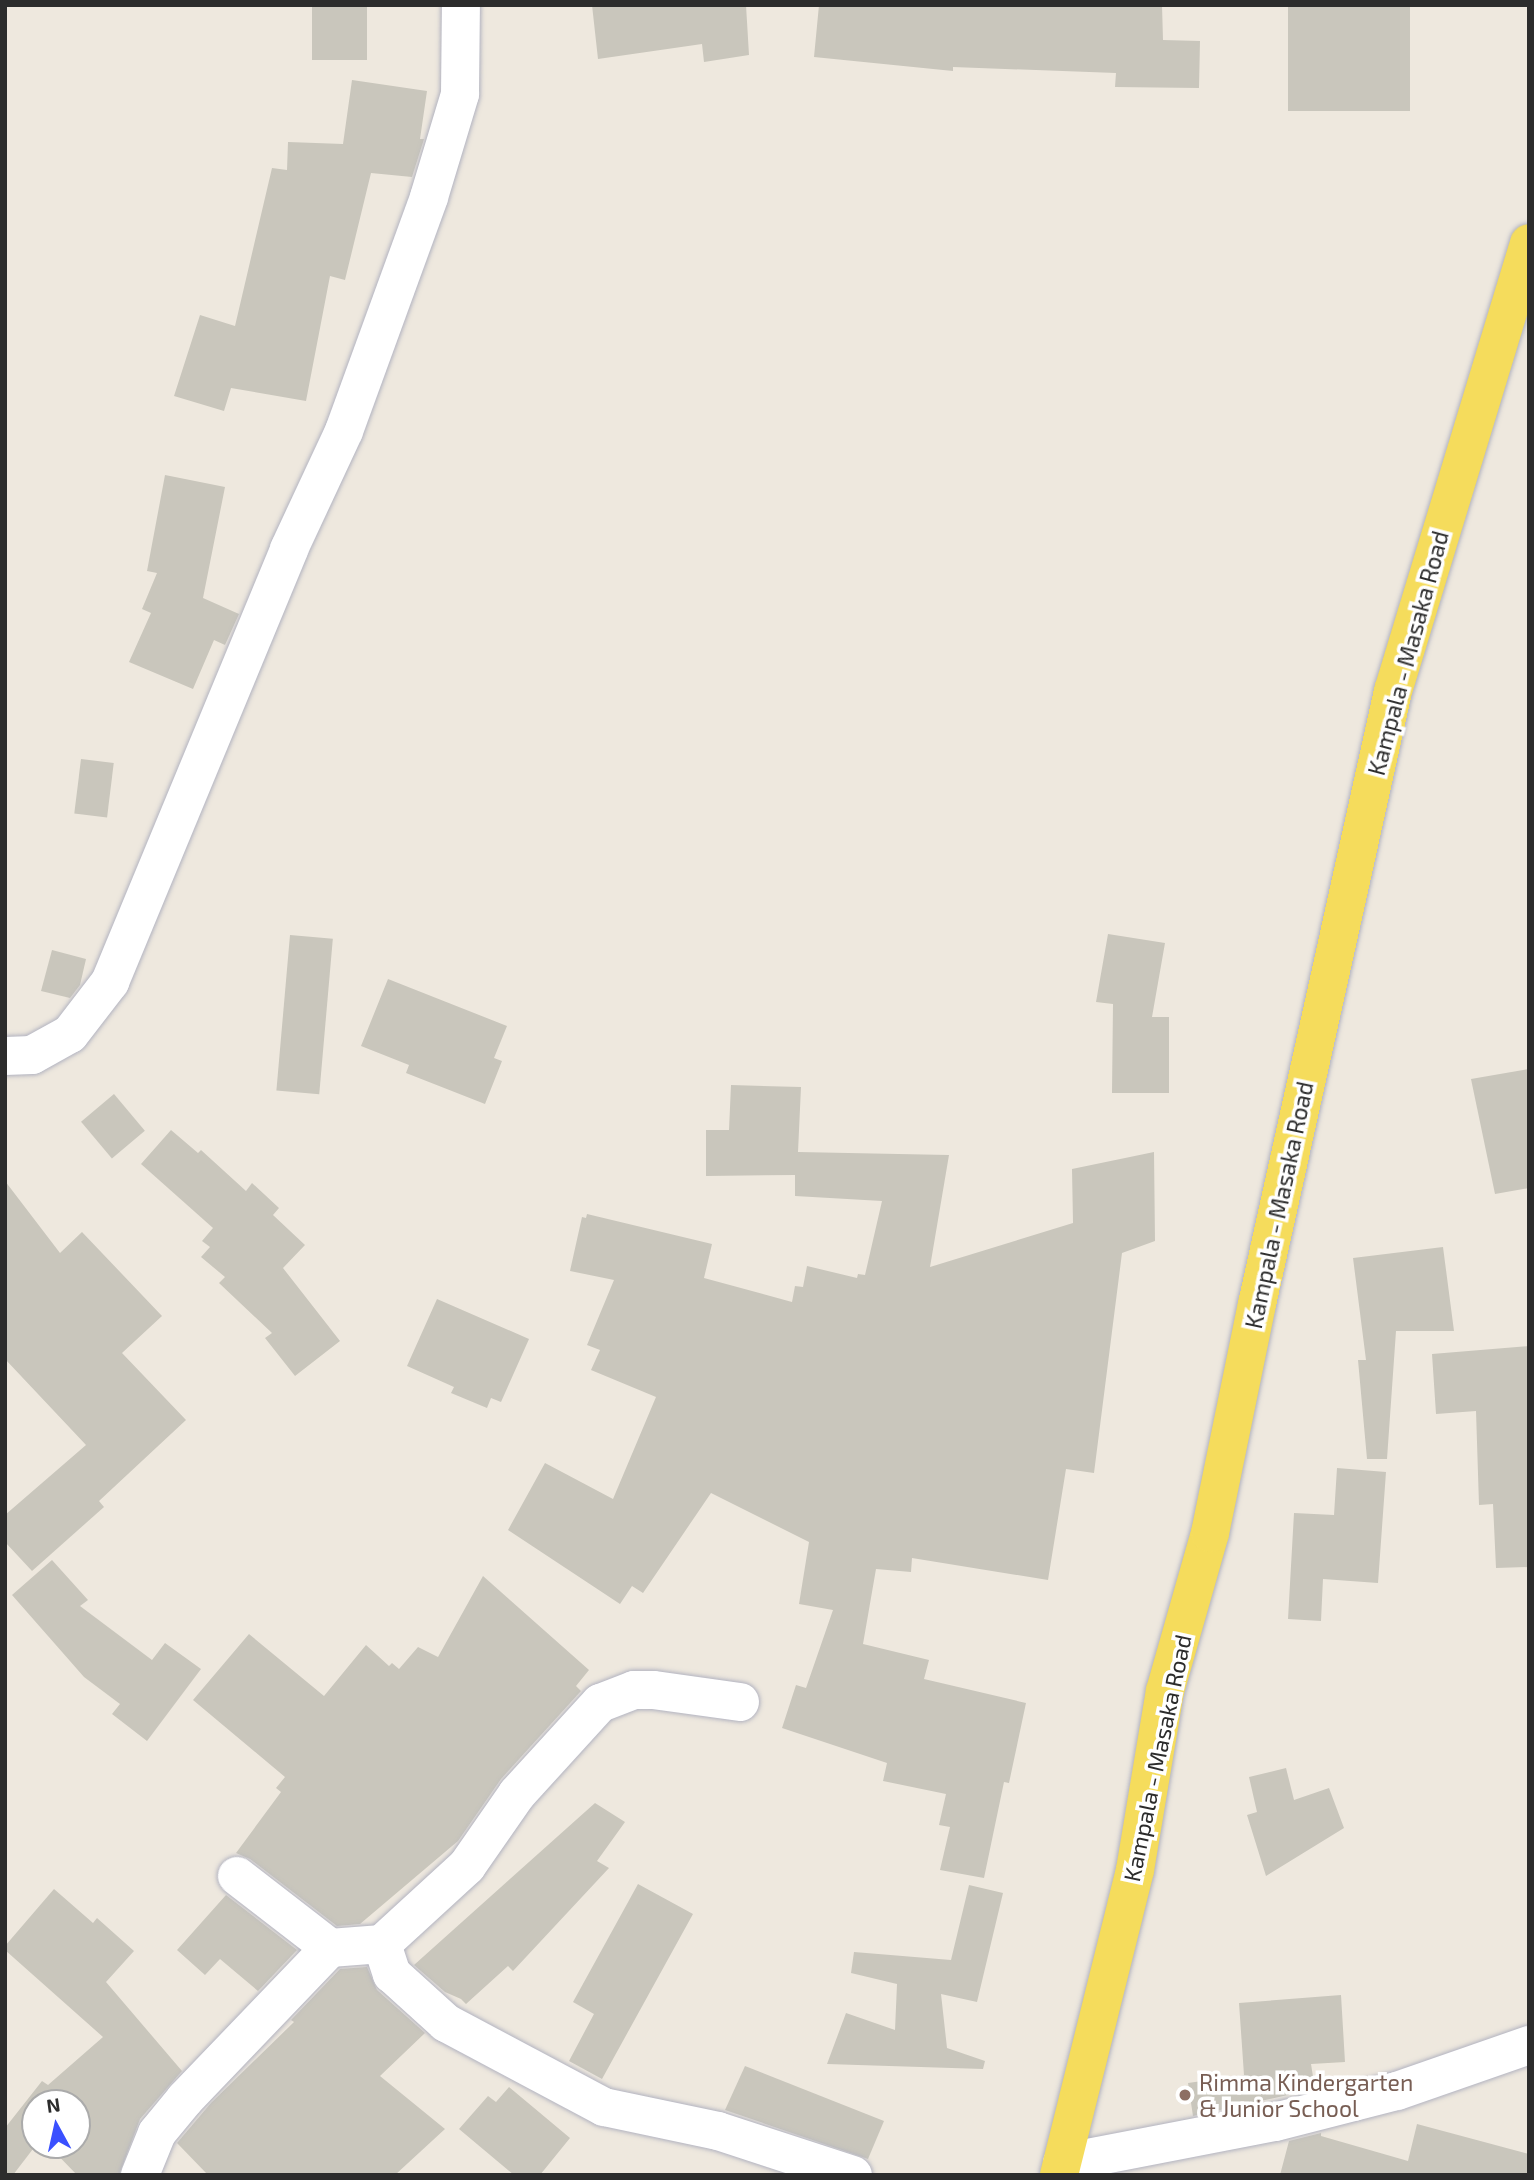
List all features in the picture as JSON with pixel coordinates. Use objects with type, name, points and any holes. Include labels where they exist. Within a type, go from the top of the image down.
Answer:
[{"type":"main road","name":"Kampala - Masaka Road","points":[[1060,2169],[1135,1870],[1165,1692],[1210,1534],[1257,1304],[1393,691],[1529,243]]},
{"type":"street","points":[[5,1056],[32,1055],[70,1034],[110,982],[289,549],[344,431],[429,197],[460,94],[461,5]]},
{"type":"street","points":[[237,1877],[330,1948],[382,1944],[467,1866],[517,1794],[600,1703],[634,1690],[653,1690],[740,1702]]},
{"type":"street","points":[[382,1944],[392,1974],[446,2023],[604,2107],[718,2132],[853,2175]]},
{"type":"street","points":[[140,2175],[157,2133],[185,2099],[330,1948]]},
{"type":"street","points":[[1060,2169],[1275,2122],[1397,2091],[1529,2045]]},
{"type":"building","points":[[312,5],[367,5],[367,60],[312,60]]},
{"type":"building","points":[[592,5],[746,5],[749,55],[704,62],[702,44],[598,59]]},
{"type":"building","points":[[819,5],[1162,5],[1163,40],[1200,41],[1199,88],[1115,87],[1116,73],[953,67],[953,71],[814,57]]},
{"type":"building","points":[[1288,5],[1410,5],[1410,111],[1288,111]]},
{"type":"building","points":[[352,80],[427,91],[420,139],[424,139],[412,177],[371,173],[345,280],[330,276],[306,401],[231,388],[224,411],[174,396],[200,315],[235,326],[272,168],[287,170],[288,142],[343,144]]},
{"type":"building","points":[[165,475],[225,487],[203,598],[239,614],[225,645],[214,640],[193,689],[129,662],[151,613],[142,609],[157,573],[147,571]]},
{"type":"building","points":[[81,759],[114,763],[107,818],[74,814]]},
{"type":"building","points":[[1108,934],[1165,943],[1152,1017],[1169,1017],[1169,1093],[1112,1093],[1113,1004],[1096,1002]]},
{"type":"building","points":[[290,935],[333,939],[319,1094],[276,1090]]},
{"type":"building","points":[[52,950],[86,959],[80,985],[70,998],[41,991]]},
{"type":"building","points":[[388,979],[507,1026],[494,1058],[502,1061],[485,1104],[406,1073],[409,1065],[361,1046]]},
{"type":"building","points":[[1529,1069],[1529,1188],[1495,1194],[1471,1079]]},
{"type":"building","points":[[731,1085],[801,1087],[798,1152],[949,1155],[930,1267],[1073,1223],[1072,1169],[1154,1152],[1155,1241],[1122,1253],[1094,1473],[1066,1469],[1048,1580],[912,1558],[911,1572],[876,1569],[863,1644],[929,1660],[924,1679],[1026,1703],[1009,1783],[1004,1782],[984,1878],[940,1870],[950,1827],[939,1825],[946,1794],[883,1781],[887,1763],[782,1728],[796,1685],[806,1688],[833,1610],[799,1604],[809,1542],[711,1493],[643,1593],[632,1586],[620,1604],[508,1530],[545,1463],[613,1499],[656,1397],[591,1370],[600,1350],[587,1345],[614,1280],[570,1271],[582,1217],[586,1218],[587,1214],[712,1244],[704,1278],[792,1302],[795,1286],[803,1287],[807,1266],[857,1278],[858,1274],[865,1275],[882,1201],[795,1196],[795,1175],[706,1176],[706,1130],[729,1130]]},
{"type":"building","points":[[114,1094],[145,1131],[112,1158],[81,1122]]},
{"type":"building","points":[[171,1130],[198,1153],[201,1150],[246,1191],[252,1183],[279,1208],[273,1215],[305,1245],[283,1268],[340,1341],[295,1376],[265,1338],[272,1333],[219,1283],[225,1277],[201,1257],[210,1247],[202,1241],[213,1228],[141,1164]]},
{"type":"building","points":[[5,1181],[60,1253],[82,1232],[162,1316],[122,1353],[186,1420],[99,1501],[104,1507],[32,1571],[5,1542],[5,1515],[86,1445],[5,1359]]},
{"type":"building","points":[[1443,1247],[1454,1331],[1396,1331],[1387,1459],[1367,1459],[1358,1360],[1366,1360],[1353,1258]]},
{"type":"building","points":[[437,1299],[529,1339],[501,1402],[491,1398],[487,1408],[451,1393],[454,1387],[407,1366]]},
{"type":"building","points":[[1529,1346],[1529,1567],[1496,1568],[1493,1504],[1479,1505],[1476,1411],[1436,1414],[1432,1354]]},
{"type":"building","points":[[1337,1468],[1386,1472],[1378,1583],[1323,1579],[1321,1621],[1288,1619],[1294,1513],[1334,1515]]},
{"type":"building","points":[[52,1560],[88,1600],[80,1606],[152,1660],[165,1643],[201,1669],[147,1741],[112,1714],[120,1704],[84,1677],[12,1595]]},
{"type":"building","points":[[483,1576],[589,1670],[576,1686],[581,1691],[501,1779],[458,1841],[360,1924],[337,1926],[250,1859],[236,1853],[281,1792],[276,1788],[285,1777],[193,1700],[249,1634],[324,1696],[366,1645],[389,1666],[392,1663],[399,1669],[418,1647],[438,1657]]},
{"type":"building","points":[[1286,1768],[1294,1800],[1329,1788],[1344,1828],[1266,1876],[1247,1815],[1257,1812],[1249,1777]]},
{"type":"building","points":[[595,1803],[625,1822],[597,1861],[609,1868],[513,1971],[508,1966],[466,2004],[445,1992],[414,1965]]},
{"type":"building","points":[[638,1884],[693,1914],[602,2079],[569,2061],[594,2014],[573,2002]]},
{"type":"building","points":[[969,1885],[1003,1893],[977,2002],[941,1994],[947,2048],[985,2061],[983,2069],[827,2064],[846,2013],[895,2030],[897,1984],[851,1973],[854,1952],[951,1960]]},
{"type":"building","points":[[54,1889],[93,1923],[97,1918],[134,1951],[106,1982],[182,2071],[140,2119],[119,2175],[77,2175],[62,2159],[91,2159],[91,2089],[36,2089],[42,2081],[48,2085],[103,2037],[5,1950],[5,1946]]},
{"type":"building","points":[[226,1895],[297,1950],[258,1991],[220,1959],[205,1975],[177,1950]]},
{"type":"building","points":[[367,1967],[377,1990],[425,2033],[380,2076],[445,2129],[395,2175],[208,2175],[177,2143],[211,2103],[294,2022],[291,2020],[340,1969]]},
{"type":"building","points":[[1341,1995],[1345,2062],[1311,2064],[1315,2089],[1193,2116],[1188,2083],[1244,2075],[1239,2003]]},
{"type":"building","points":[[745,2066],[884,2121],[868,2159],[725,2110]]},
{"type":"building","points":[[509,2087],[570,2138],[540,2175],[514,2175],[459,2129],[488,2096],[496,2102]]},
{"type":"building","points":[[21,2108],[21,2159],[25,2159],[13,2175],[5,2175],[5,2128]]},
{"type":"building","points":[[1417,2124],[1529,2154],[1529,2175],[1280,2175],[1289,2141],[1321,2133],[1321,2136],[1408,2161]]},
{"type":"place","name":"Rimma Kindergarten & Junior School","points":[[1185,2095]]}]
